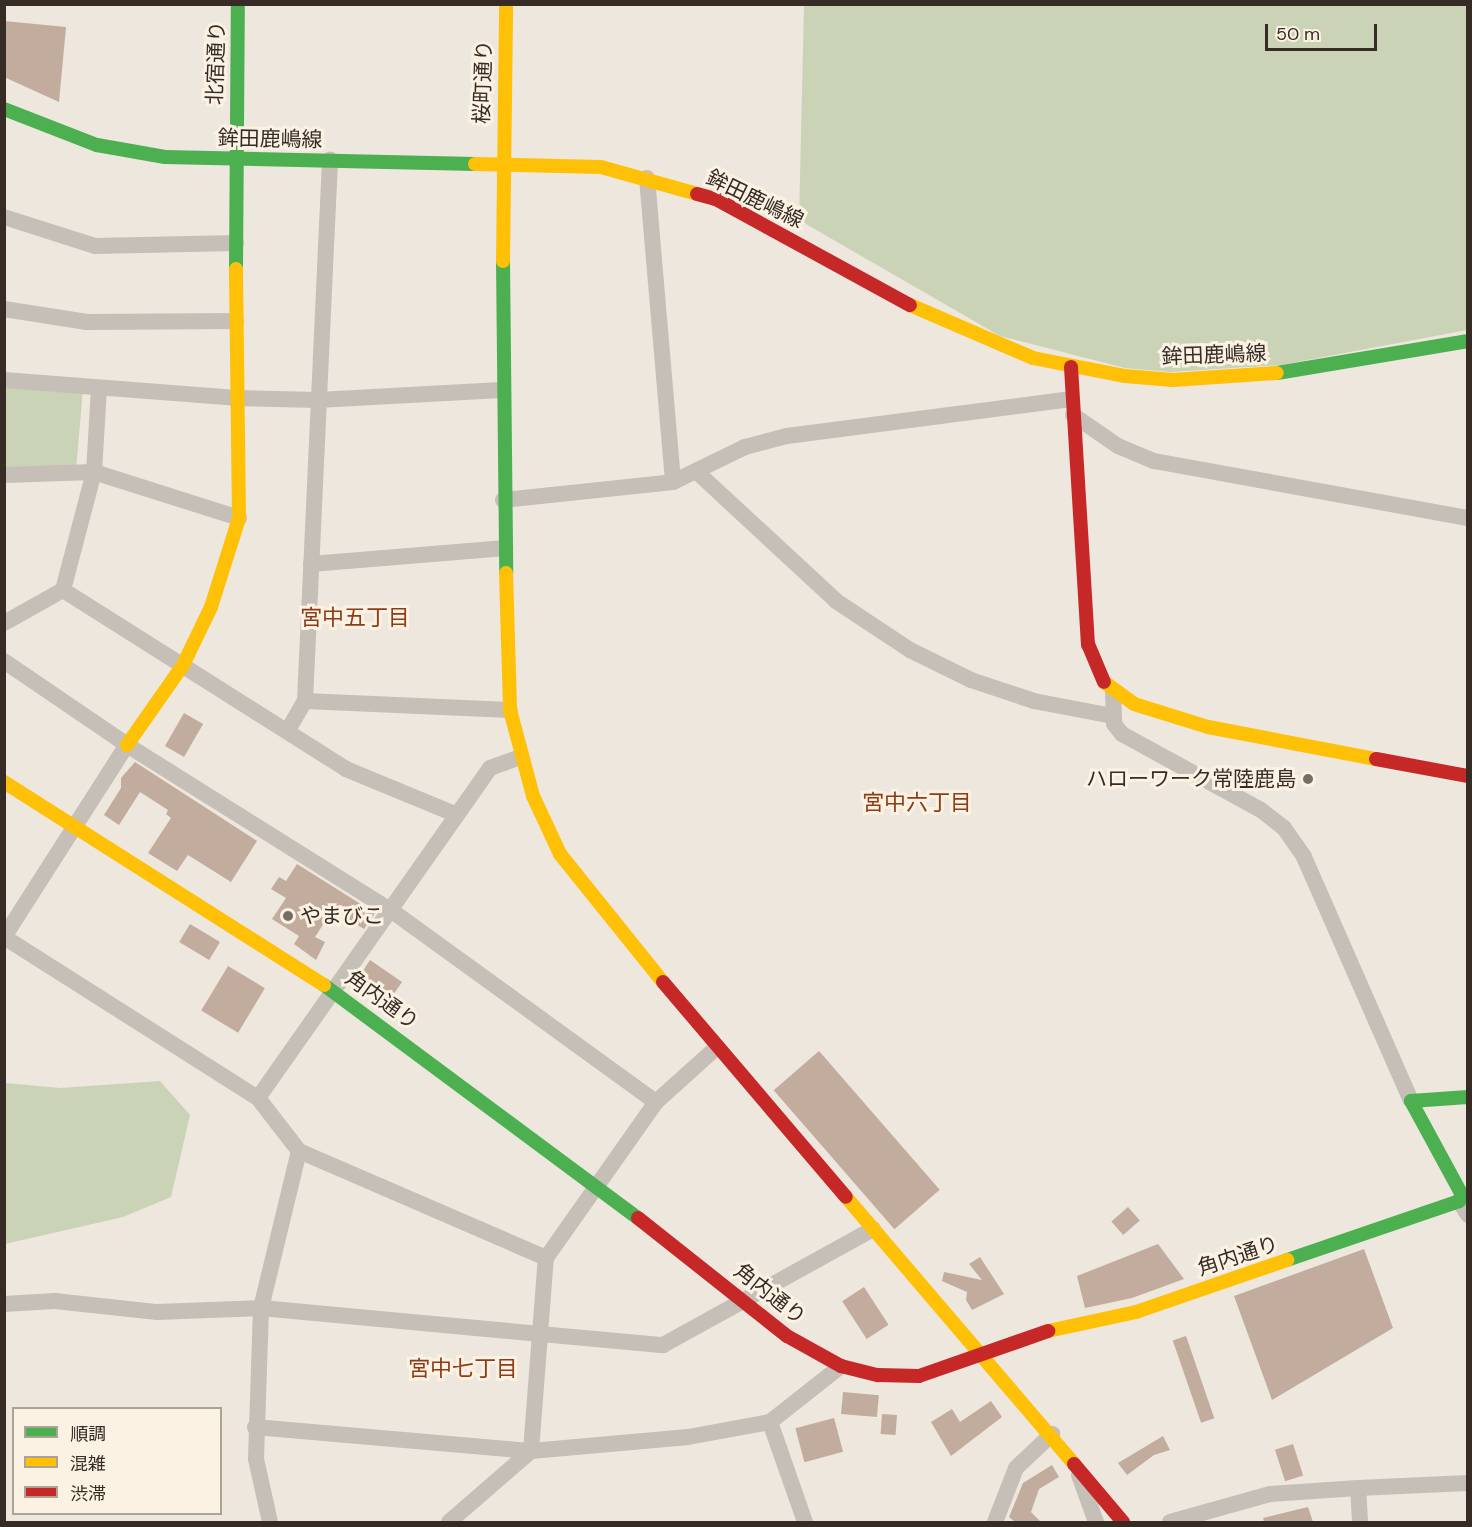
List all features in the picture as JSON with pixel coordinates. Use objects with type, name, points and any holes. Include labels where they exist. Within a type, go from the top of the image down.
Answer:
[{"type":"street","name":"北宿通り","points":[[128,745],[183,664],[211,608],[239,518],[235,160],[238,4]]},
{"type":"street","name":"桜町通り","points":[[506,4],[502,162],[501,390],[510,710],[521,757],[560,854],[717,1047],[1052,1434],[1124,1522]]},
{"type":"street","name":"鉾田鹿嶋線","points":[[4,109],[135,154],[235,160],[502,162],[601,167],[647,178],[716,199],[937,320],[1033,358],[1071,367],[1173,380],[1278,373],[1467,340]]},
{"type":"street","points":[[288,730],[305,701],[330,160]]},
{"type":"street","points":[[647,178],[673,482]]},
{"type":"street","points":[[4,217],[95,246],[236,243]]},
{"type":"street","points":[[4,309],[87,322],[236,321]]},
{"type":"street","points":[[1071,367],[1088,644],[1102,681],[1134,704],[1208,728],[1467,776]]},
{"type":"street","points":[[4,380],[236,398],[318,400],[501,390]]},
{"type":"street","points":[[4,623],[63,590],[94,472],[99,389]]},
{"type":"street","points":[[503,500],[673,482],[698,473],[746,447],[787,436],[1072,407],[1118,446],[1154,461],[1467,518]]},
{"type":"street","points":[[4,475],[94,472],[239,518]]},
{"type":"street","points":[[698,473],[836,601],[910,650],[971,680],[1034,701],[1113,716]]},
{"type":"street","points":[[311,564],[505,548]]},
{"type":"street","points":[[63,590],[288,730],[346,769],[457,815]]},
{"type":"street","points":[[4,661],[128,745],[392,910],[656,1102]]},
{"type":"street","points":[[1113,691],[1113,716],[1122,734],[1261,810],[1284,828],[1304,857],[1411,1101],[1467,1097]]},
{"type":"street","points":[[305,701],[510,710]]},
{"type":"street","points":[[128,745],[4,937],[258,1098],[299,1151],[546,1258]]},
{"type":"street","points":[[258,1098],[336,993],[490,768],[521,757]]},
{"type":"street","name":"角内通り","points":[[4,782],[336,993],[596,1185],[786,1336],[841,1366],[878,1376],[919,1376],[1027,1335],[1136,1311],[1463,1208],[1462,1195],[1411,1101]]},
{"type":"street","points":[[449,1522],[531,1451],[546,1258],[656,1102],[717,1047]]},
{"type":"street","points":[[270,1522],[255,1459],[261,1308],[299,1151]]},
{"type":"street","points":[[4,1304],[55,1301],[157,1312],[261,1308],[663,1345],[742,1299],[873,1229]]},
{"type":"street","points":[[255,1427],[531,1451],[688,1437],[770,1422],[841,1366]]},
{"type":"street","points":[[770,1422],[806,1522]]},
{"type":"street","points":[[994,1522],[1016,1468],[1052,1434]]},
{"type":"street","points":[[1076,1463],[1096,1522]]},
{"type":"street","points":[[1170,1522],[1270,1494],[1467,1483]]},
{"type":"street","points":[[1358,1488],[1360,1522]]},
{"type":"green space","points":[[804,5],[1467,5],[1467,330],[1281,365],[1171,372],[1125,368],[1000,336],[799,220]]},
{"type":"green space","points":[[5,386],[83,393],[75,475],[4,469]]},
{"type":"green space","points":[[160,1081],[190,1115],[171,1197],[123,1217],[5,1244],[5,1083],[60,1088]]},
{"type":"building","points":[[4,21],[66,27],[59,102],[4,77]]},
{"type":"building","points":[[184,713],[203,724],[184,757],[165,746]]},
{"type":"building","points":[[135,762],[257,841],[231,882],[188,855],[177,871],[148,853],[171,818],[166,814],[168,810],[140,792],[119,825],[104,815],[121,788],[121,778]]},
{"type":"building","points":[[297,864],[375,913],[364,929],[333,909],[315,937],[325,942],[316,960],[294,944],[299,936],[272,919],[286,898],[271,889],[279,877],[286,881]]},
{"type":"building","points":[[190,924],[220,942],[209,960],[179,942]]},
{"type":"building","points":[[370,960],[402,982],[391,998],[361,974]]},
{"type":"building","points":[[228,966],[265,988],[238,1033],[201,1011]]},
{"type":"building","points":[[819,1051],[940,1190],[894,1229],[774,1090]]},
{"type":"building","points":[[1128,1207],[1140,1221],[1123,1235],[1111,1221]]},
{"type":"building","points":[[1158,1244],[1184,1279],[1132,1298],[1085,1308],[1077,1276]]},
{"type":"building","points":[[1364,1249],[1393,1328],[1272,1400],[1234,1296]]},
{"type":"building","points":[[980,1257],[1004,1294],[972,1310],[966,1300],[967,1292],[942,1281],[944,1272],[982,1280],[969,1264]]},
{"type":"building","points":[[864,1287],[889,1325],[867,1339],[842,1301]]},
{"type":"building","points":[[1186,1336],[1214,1418],[1201,1423],[1173,1341]]},
{"type":"building","points":[[843,1392],[879,1395],[877,1417],[841,1414]]},
{"type":"building","points":[[991,1401],[1002,1417],[951,1456],[931,1422],[952,1409],[960,1422]]},
{"type":"building","points":[[882,1414],[897,1415],[896,1435],[881,1434]]},
{"type":"building","points":[[834,1418],[843,1452],[804,1462],[795,1428]]},
{"type":"building","points":[[1163,1436],[1170,1450],[1154,1455],[1127,1475],[1118,1463]]},
{"type":"building","points":[[1293,1444],[1303,1475],[1285,1481],[1275,1450]]},
{"type":"building","points":[[1052,1465],[1059,1477],[1039,1489],[1031,1512],[1041,1522],[1015,1522],[1009,1517],[1023,1483]]},
{"type":"building","points":[[1308,1507],[1313,1522],[1264,1522],[1263,1518]]},
{"type":"traffic: fast","points":[[236,269],[238,4]]},
{"type":"traffic: fast","points":[[4,109],[97,145],[165,157],[475,164]]},
{"type":"traffic: fast","points":[[503,261],[506,573]]},
{"type":"traffic: fast","points":[[1277,373],[1468,341]]},
{"type":"traffic: fast","points":[[324,985],[638,1218]]},
{"type":"traffic: fast","points":[[1287,1260],[1459,1201],[1462,1195],[1411,1101],[1468,1097]]},
{"type":"traffic: slow","points":[[503,261],[506,4]]},
{"type":"traffic: slow","points":[[475,164],[601,167],[697,194]]},
{"type":"traffic: slow","points":[[127,745],[183,665],[211,607],[239,518],[236,269]]},
{"type":"traffic: slow","points":[[910,305],[1033,358],[1125,376],[1173,380],[1277,373]]},
{"type":"traffic: slow","points":[[506,573],[510,710],[533,796],[560,854],[663,982]]},
{"type":"traffic: slow","points":[[1104,682],[1134,704],[1208,727],[1376,759]]},
{"type":"traffic: slow","points":[[4,782],[324,985]]},
{"type":"traffic: slow","points":[[846,1197],[1074,1464]]},
{"type":"traffic: slow","points":[[1048,1331],[1136,1312],[1287,1260]]},
{"type":"traffic: jam","points":[[697,194],[716,199],[910,305]]},
{"type":"traffic: jam","points":[[1071,367],[1088,644],[1104,682]]},
{"type":"traffic: jam","points":[[1376,759],[1468,776]]},
{"type":"traffic: jam","points":[[663,982],[846,1197]]},
{"type":"traffic: jam","points":[[638,1218],[787,1336],[841,1366],[878,1375],[919,1376],[1048,1331]]},
{"type":"traffic: jam","points":[[1074,1464],[1123,1522]]},
{"type":"place","name":"ハローワーク常陸鹿島","points":[[1308,779]]},
{"type":"place","name":"やまびこ","points":[[288,916]]},
{"type":"district","name":"宮中五丁目","points":[[355,618]]},
{"type":"district","name":"宮中六丁目","points":[[917,803]]},
{"type":"district","name":"宮中七丁目","points":[[463,1369]]}]
